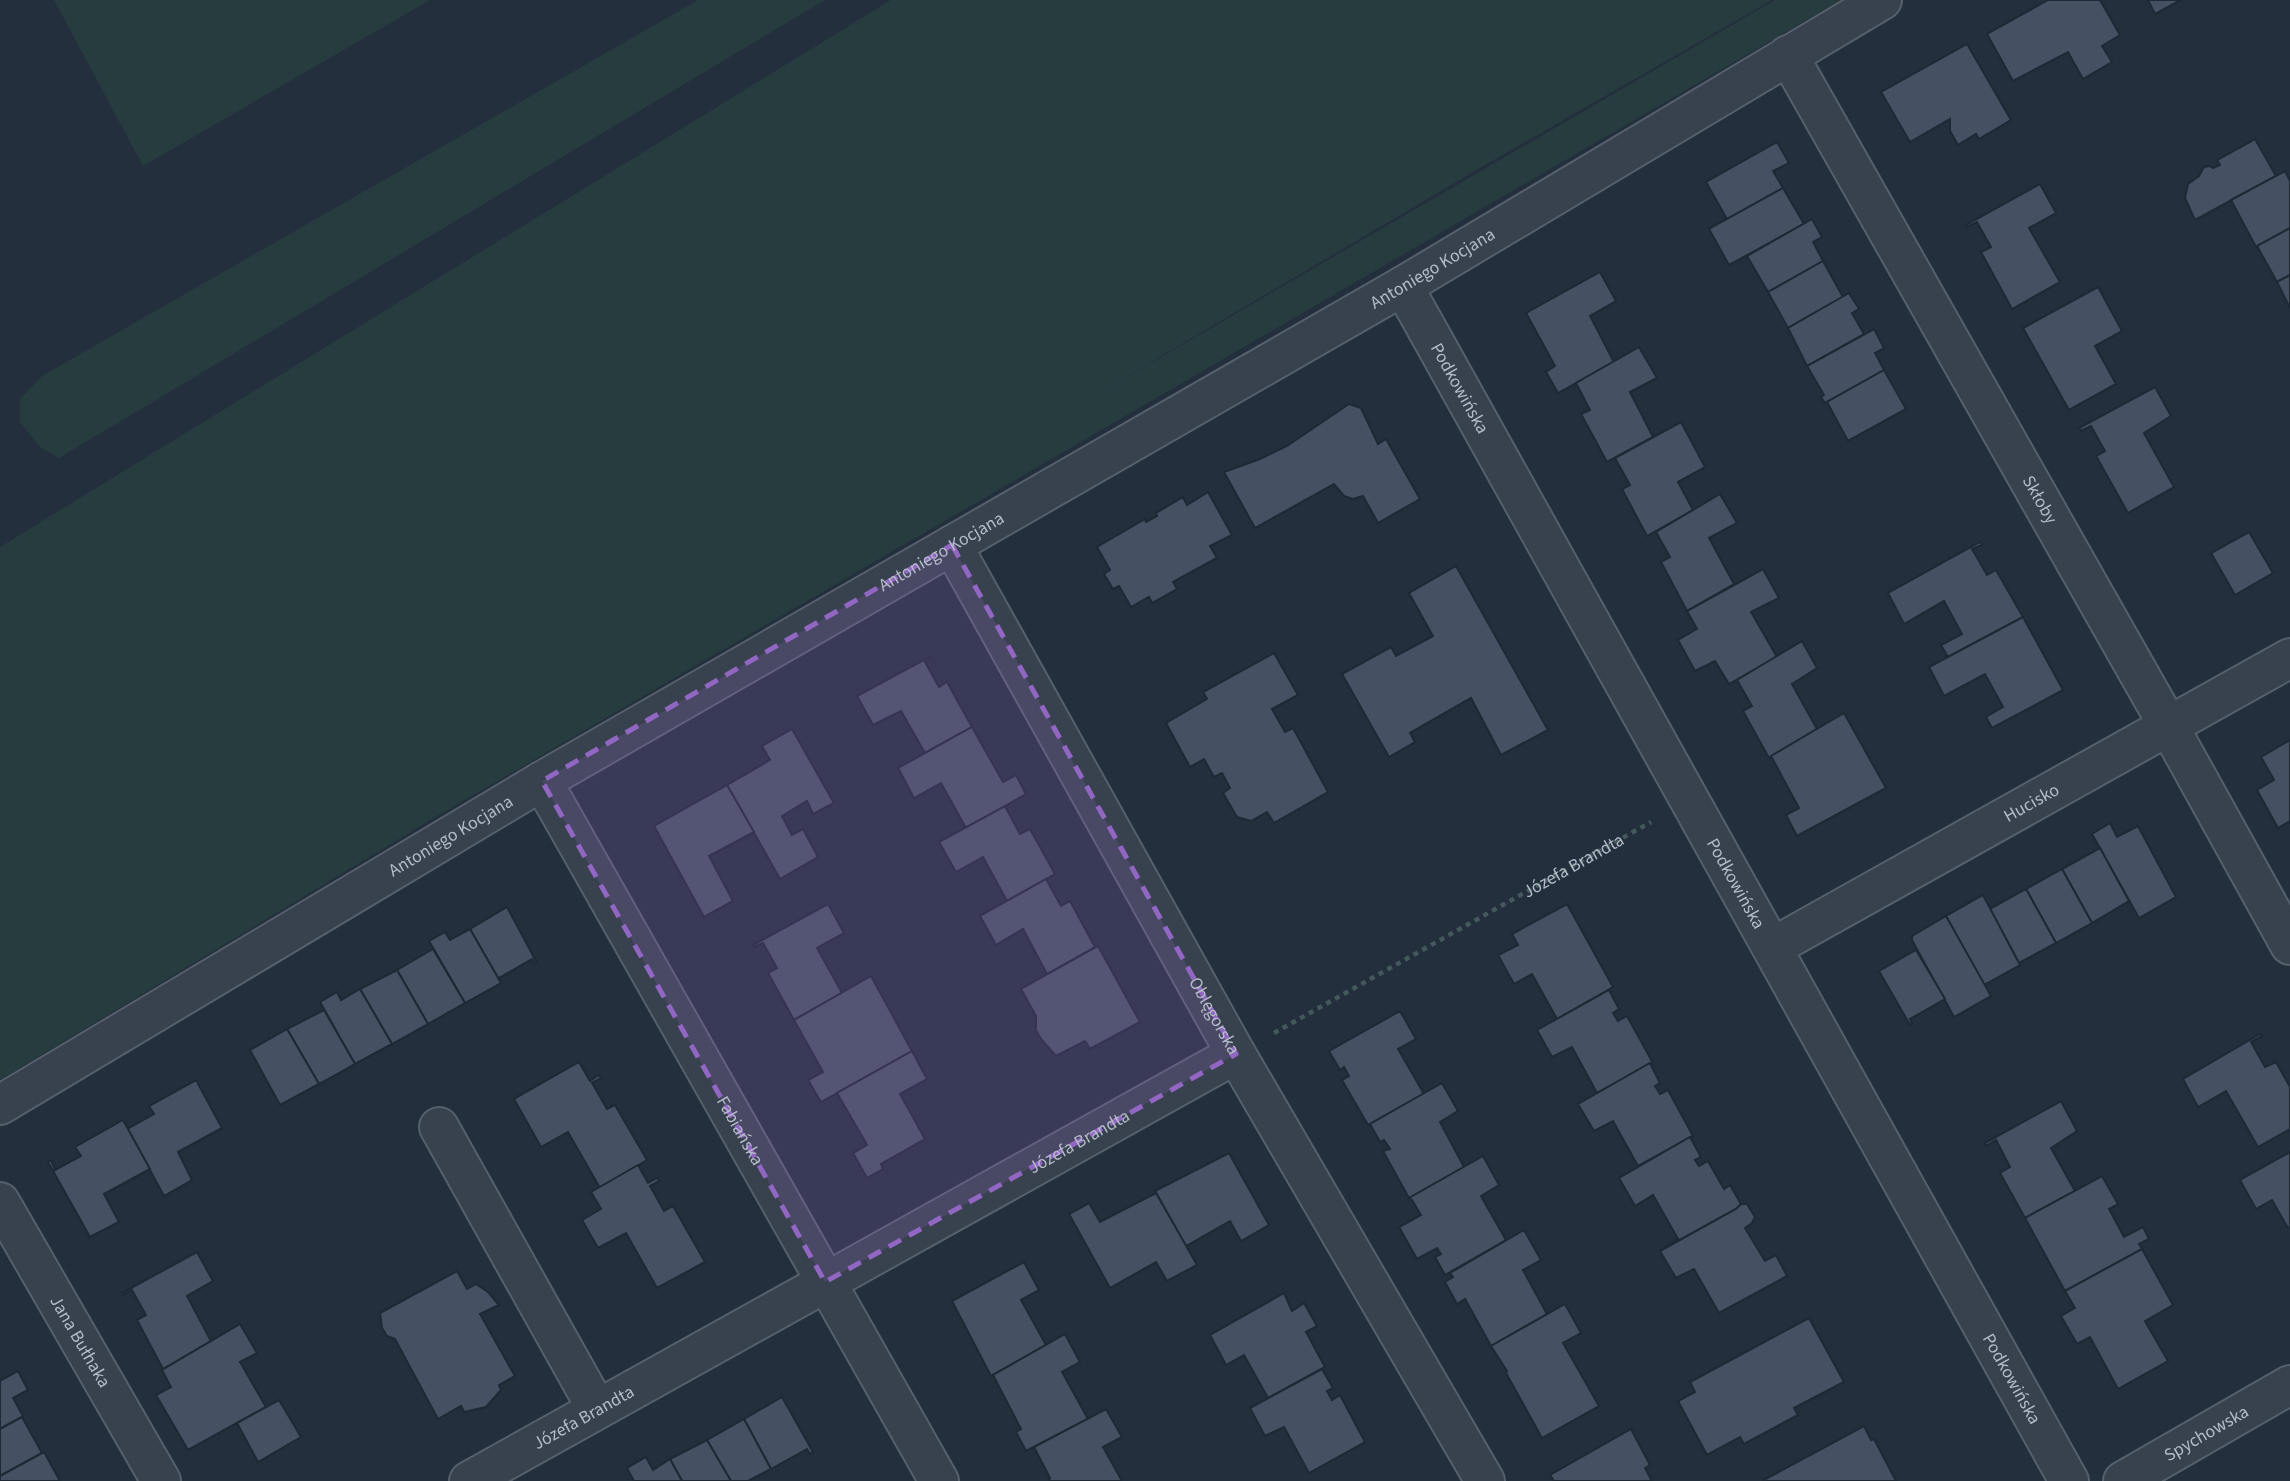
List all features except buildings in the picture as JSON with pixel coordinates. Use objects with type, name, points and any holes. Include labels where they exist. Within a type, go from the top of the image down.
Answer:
[{"type":"street","name":"Antoniego Kocjana","points":[[0,1105],[542,781],[1403,286],[1882,0]]},
{"type":"street","name":"Skłoby","points":[[1788,55],[2290,945]]},
{"type":"street","name":"Podkowińska","points":[[1403,286],[2070,1481]]},
{"type":"street","name":"Oblęgorska","points":[[953,545],[1236,1054],[1485,1481]]},
{"type":"street","name":"Hucisko","points":[[1773,947],[2290,658]]},
{"type":"street","name":"Fabiańska","points":[[542,781],[939,1481]]},
{"type":"street","name":"Józefa Brandta","points":[[469,1481],[1236,1054]]},
{"type":"street","points":[[439,1126],[597,1409]]},
{"type":"street","name":"Jana Bułhaka","points":[[0,1202],[161,1481]]},
{"type":"street","name":"Spychowska","points":[[2123,1481],[2290,1385]]},
{"type":"path","name":"Józefa Brandta","points":[[1236,1054],[1689,801]]},
{"type":"highlighted area","points":[[952,545],[1236,1054],[825,1282],[542,781]]},
{"type":"green space","points":[[54,0],[430,0],[143,166]]},
{"type":"green space","points":[[698,0],[825,0],[59,458],[40,447],[20,422],[20,399],[42,376]]},
{"type":"green space","points":[[891,0],[1772,0],[1473,172],[1099,393],[1775,0],[1841,0],[439,815],[0,1080],[0,547]]}]
